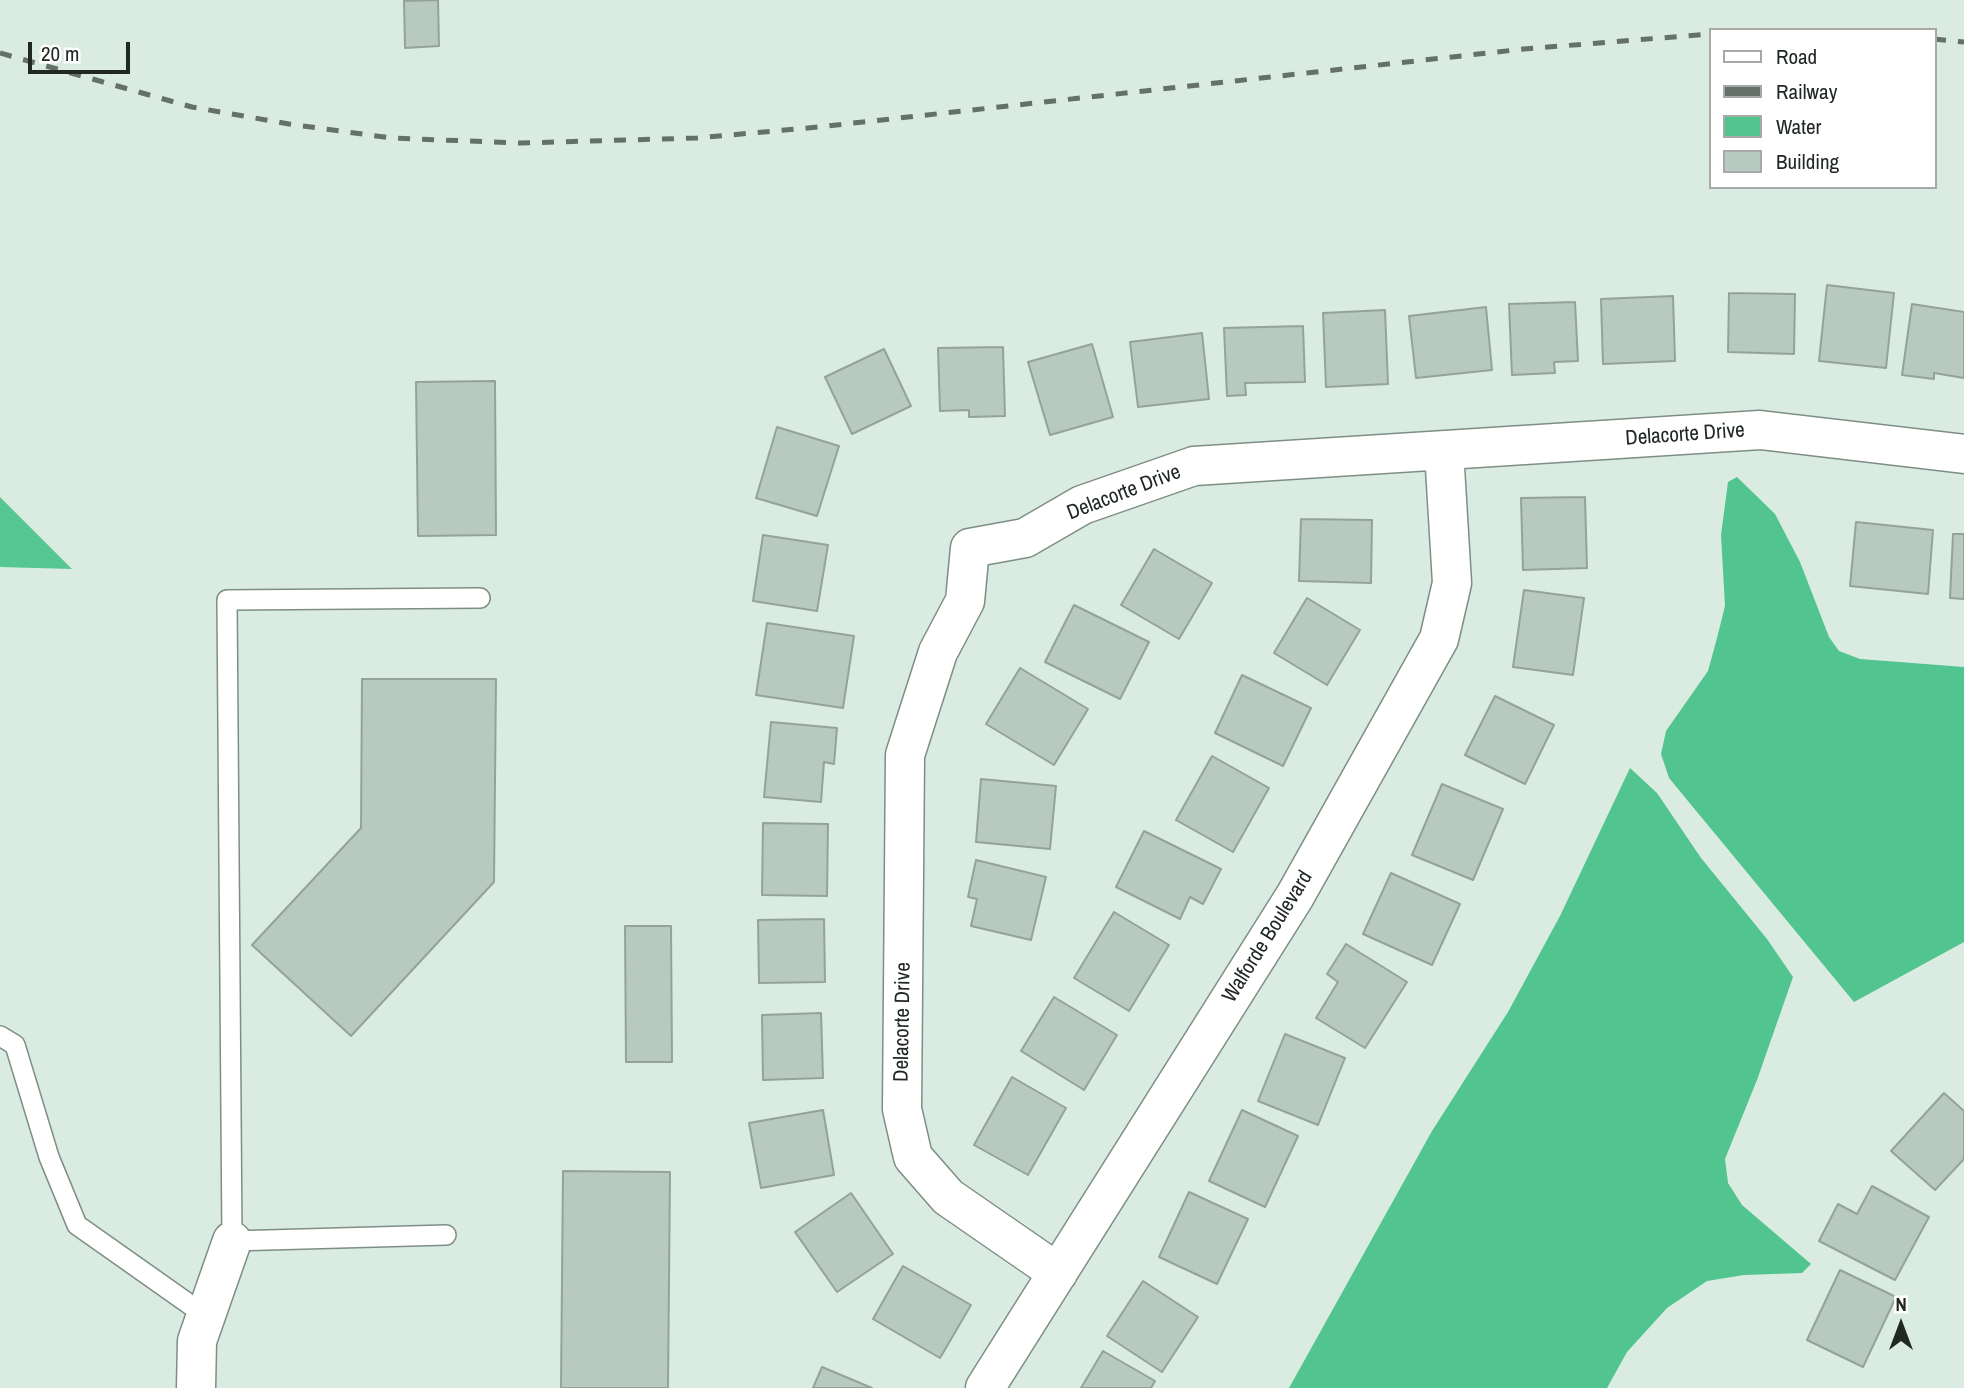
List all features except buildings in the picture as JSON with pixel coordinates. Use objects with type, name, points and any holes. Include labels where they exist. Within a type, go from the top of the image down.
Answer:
[{"type":"street","name":"Delacorte Drive","points":[[1058,1273],[948,1197],[913,1157],[902,1109],[905,755],[939,652],[965,601],[970,548],[1025,538],[1082,505],[1194,466],[1760,430],[1964,454]]},
{"type":"street","name":"Walforde Boulevard","points":[[985,1388],[1295,896],[1439,639],[1451,583],[1444,452]]},
{"type":"street","points":[[196,1388],[197,1341],[232,1241]]},
{"type":"lane","points":[[446,1235],[232,1241],[227,600],[480,598]]},
{"type":"lane","points":[[0,1036],[15,1045],[49,1157],[77,1224],[206,1316]]},
{"type":"shaded area","points":[[0,497],[72,569],[0,567]]},
{"type":"water","points":[[1737,477],[1775,514],[1800,562],[1829,637],[1839,651],[1860,659],[1964,667],[1964,942],[1854,1002],[1669,778],[1661,754],[1666,731],[1708,671],[1725,606],[1721,535],[1728,482]]},
{"type":"water","points":[[1630,768],[1657,793],[1701,858],[1767,939],[1793,977],[1757,1080],[1725,1159],[1728,1183],[1742,1205],[1811,1264],[1802,1273],[1744,1275],[1707,1281],[1667,1308],[1627,1352],[1607,1388],[1289,1388],[1432,1131],[1508,1012],[1560,916]]},
{"type":"railway","points":[[0,53],[192,107],[289,124],[391,138],[520,143],[697,138],[818,127],[1524,49],[1708,34]]},
{"type":"railway","points":[[1936,39],[1964,42]]}]
